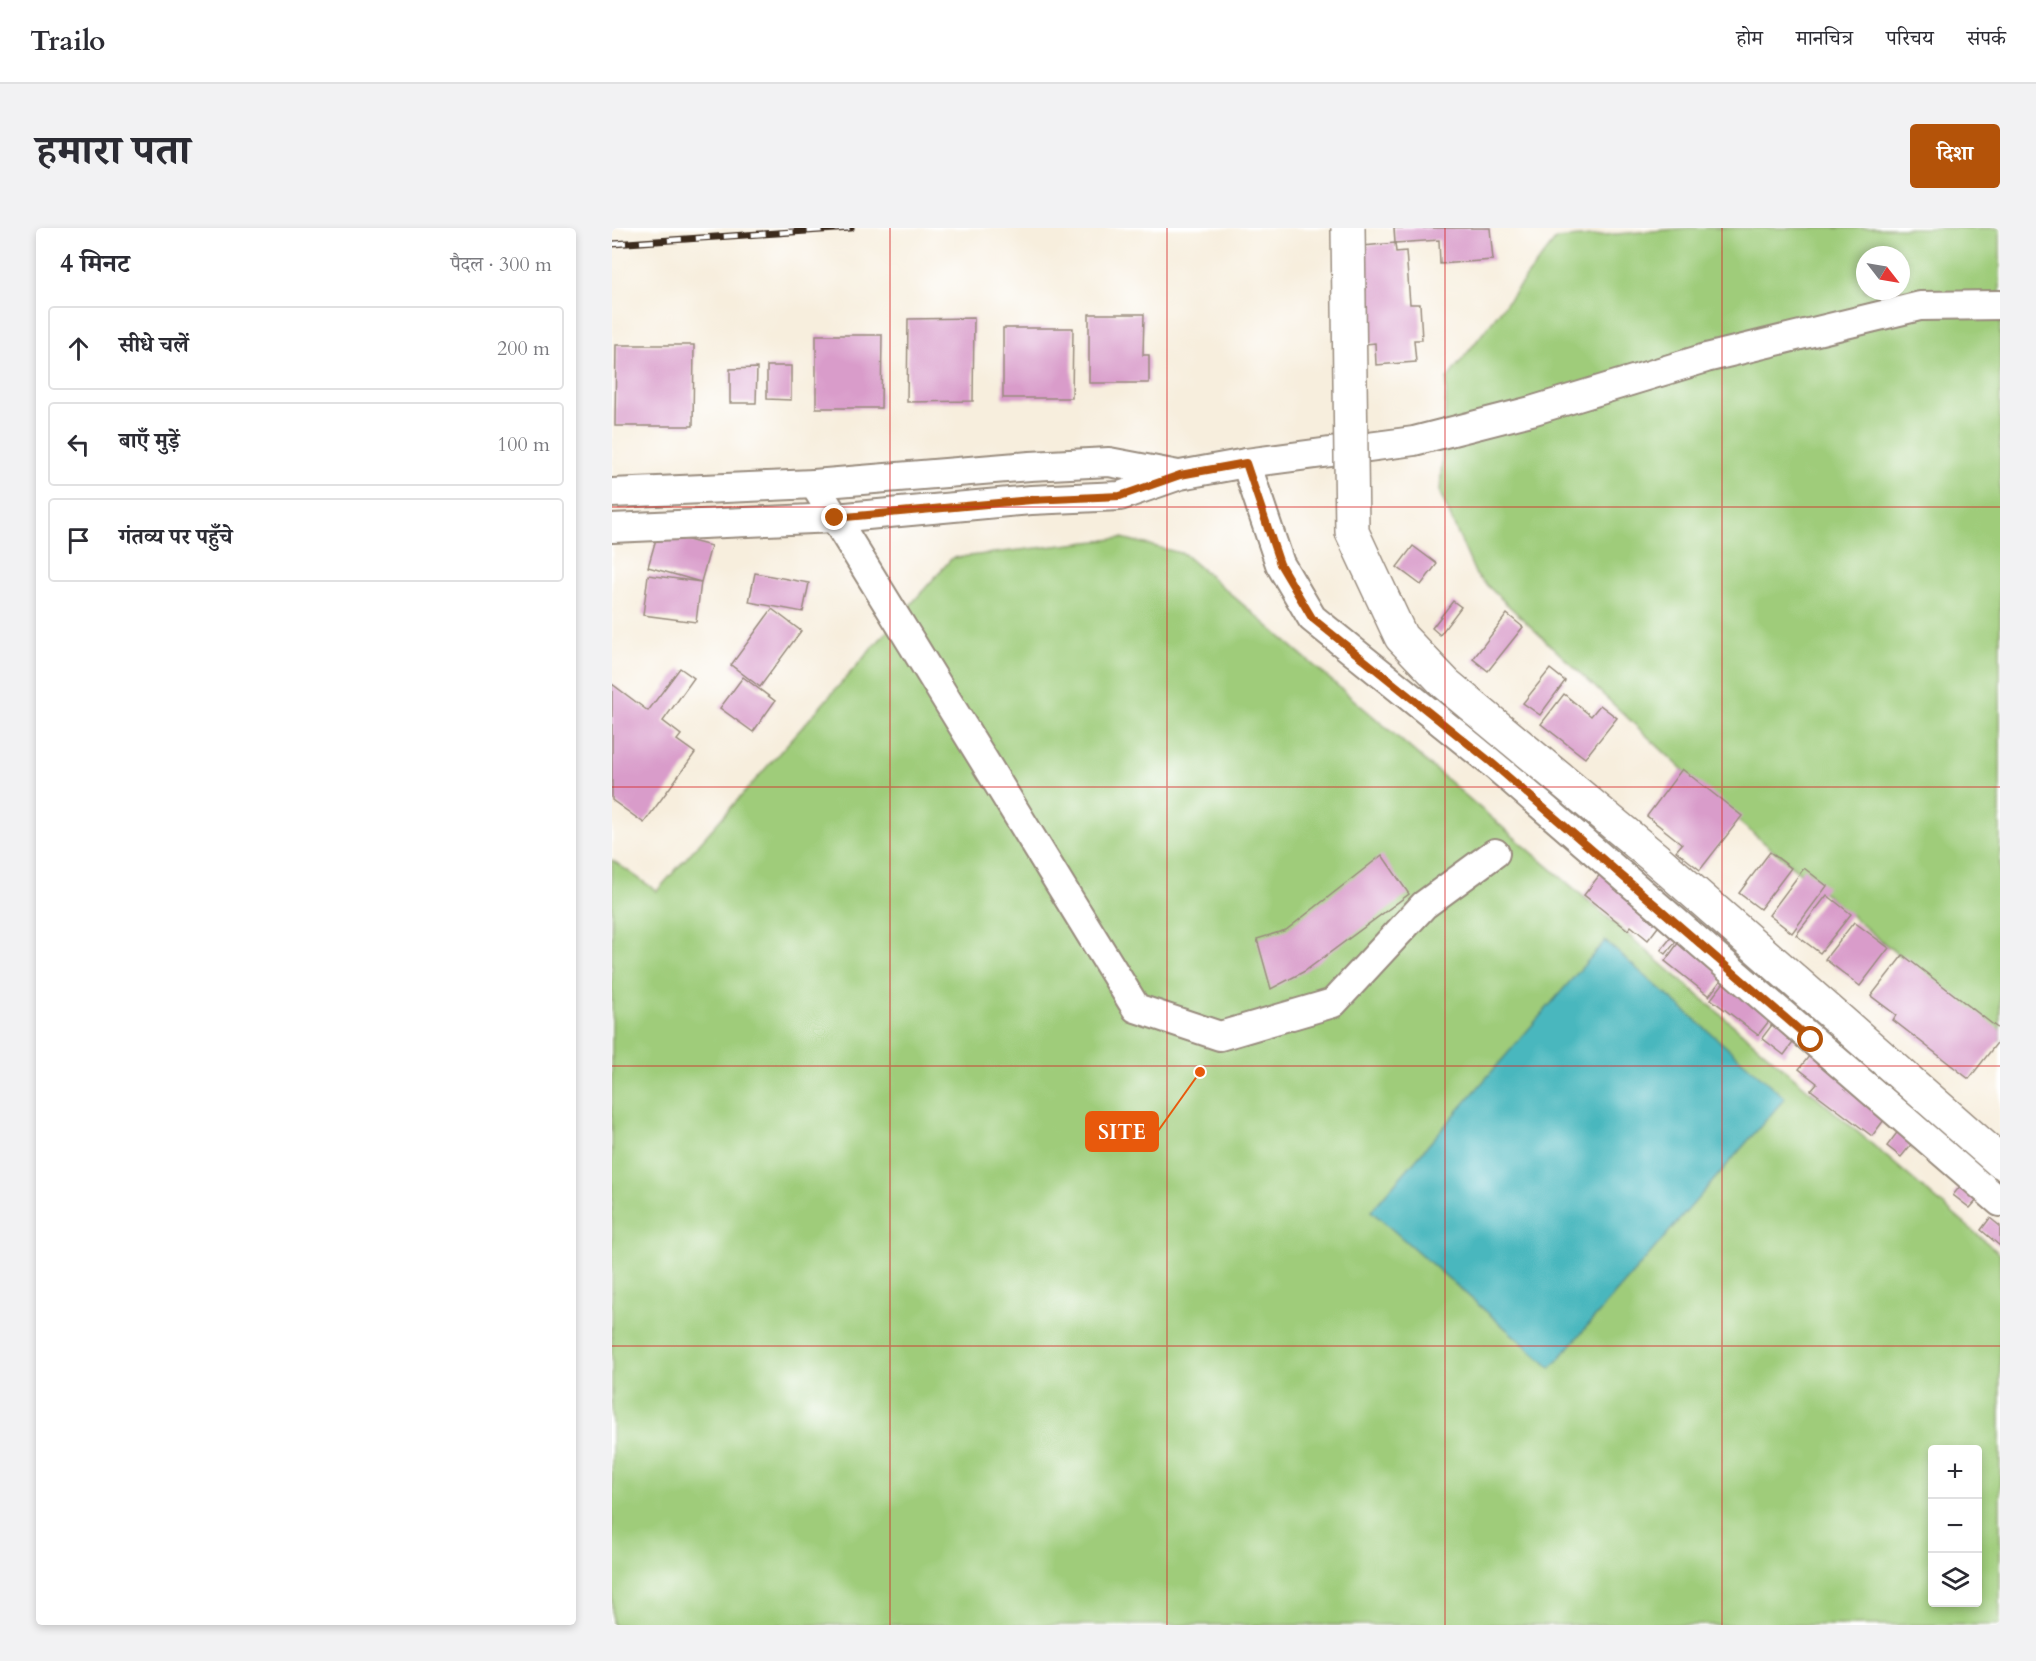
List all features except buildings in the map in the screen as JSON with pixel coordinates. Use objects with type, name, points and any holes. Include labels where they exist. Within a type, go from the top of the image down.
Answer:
[{"type":"main road","points":[[1348,228],[1352,532],[1401,637],[1446,684],[1655,858],[2000,1161]]},
{"type":"street","points":[[1180,475],[1109,462],[1030,466],[814,484],[621,493],[612,528],[835,518],[1031,500],[1120,496],[1180,475],[1246,463],[1414,441],[1531,411],[1706,358],[1920,306],[2000,305]]},
{"type":"street","points":[[1246,463],[1280,564],[1312,618],[1492,763],[2000,1202]]},
{"type":"street","points":[[814,484],[1136,1008],[1220,1036],[1333,1003],[1424,905],[1496,853]]},
{"type":"green space","points":[[1689,228],[2000,228],[2000,1040],[1732,816],[1476,575],[1440,493],[1447,379],[1556,239]]},
{"type":"green space","points":[[1122,538],[1184,554],[2000,1254],[2000,1625],[612,1625],[612,860],[657,891],[952,558]]},
{"type":"water","points":[[1605,941],[1785,1098],[1551,1368],[1371,1211]]},
{"type":"railway","points":[[612,244],[851,228]]},
{"type":"place","name":"SITE","points":[[1200,1072]]},
{"type":"route","points":[[835,518],[1031,500],[1120,496],[1180,475],[1246,463],[1280,564],[1312,618],[1492,763],[1811,1040]]}]
